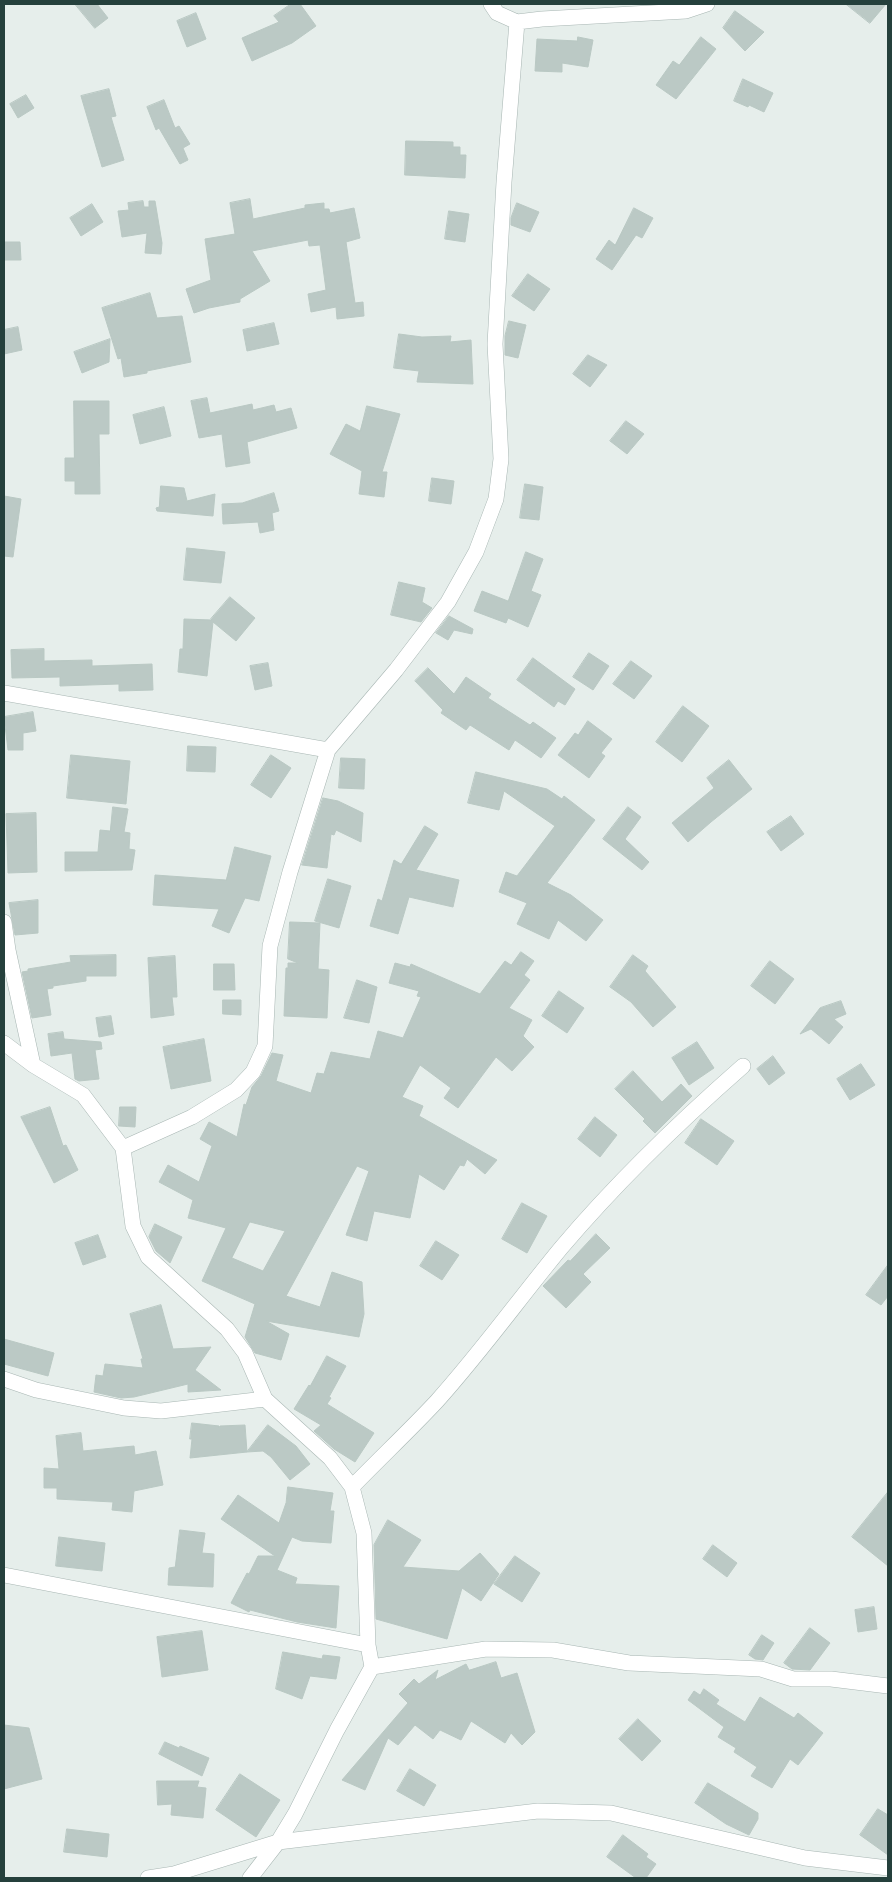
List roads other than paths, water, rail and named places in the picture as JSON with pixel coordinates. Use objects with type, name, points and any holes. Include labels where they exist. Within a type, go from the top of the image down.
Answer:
[{"type":"street","points":[[491,4],[497,13],[517,22],[686,11],[707,4]]},
{"type":"street","points":[[123,1148],[192,1117],[236,1090],[253,1072],[265,1046],[270,946],[290,872],[328,750],[396,670],[448,602],[476,552],[496,499],[501,459],[495,344],[504,182],[517,22]]},
{"type":"street","points":[[4,693],[328,750]]},
{"type":"street","points":[[4,922],[8,950],[33,1065]]},
{"type":"street","points":[[4,1043],[33,1065],[84,1095],[123,1148],[133,1226],[148,1257],[227,1329],[245,1352],[265,1399],[330,1458],[352,1487],[364,1533],[368,1645],[372,1667],[337,1730],[295,1814],[278,1842],[250,1878]]},
{"type":"street","points":[[352,1487],[436,1401],[500,1326],[562,1248],[616,1188],[684,1117],[742,1066]]},
{"type":"street","points":[[4,1379],[36,1390],[124,1408],[152,1411],[265,1399]]},
{"type":"street","points":[[4,1575],[368,1645]]},
{"type":"street","points":[[372,1667],[486,1649],[553,1650],[629,1663],[761,1669],[793,1679],[831,1679],[888,1686]]},
{"type":"street","points":[[148,1878],[174,1874],[278,1842],[538,1811],[611,1813],[805,1858],[888,1868]]}]
